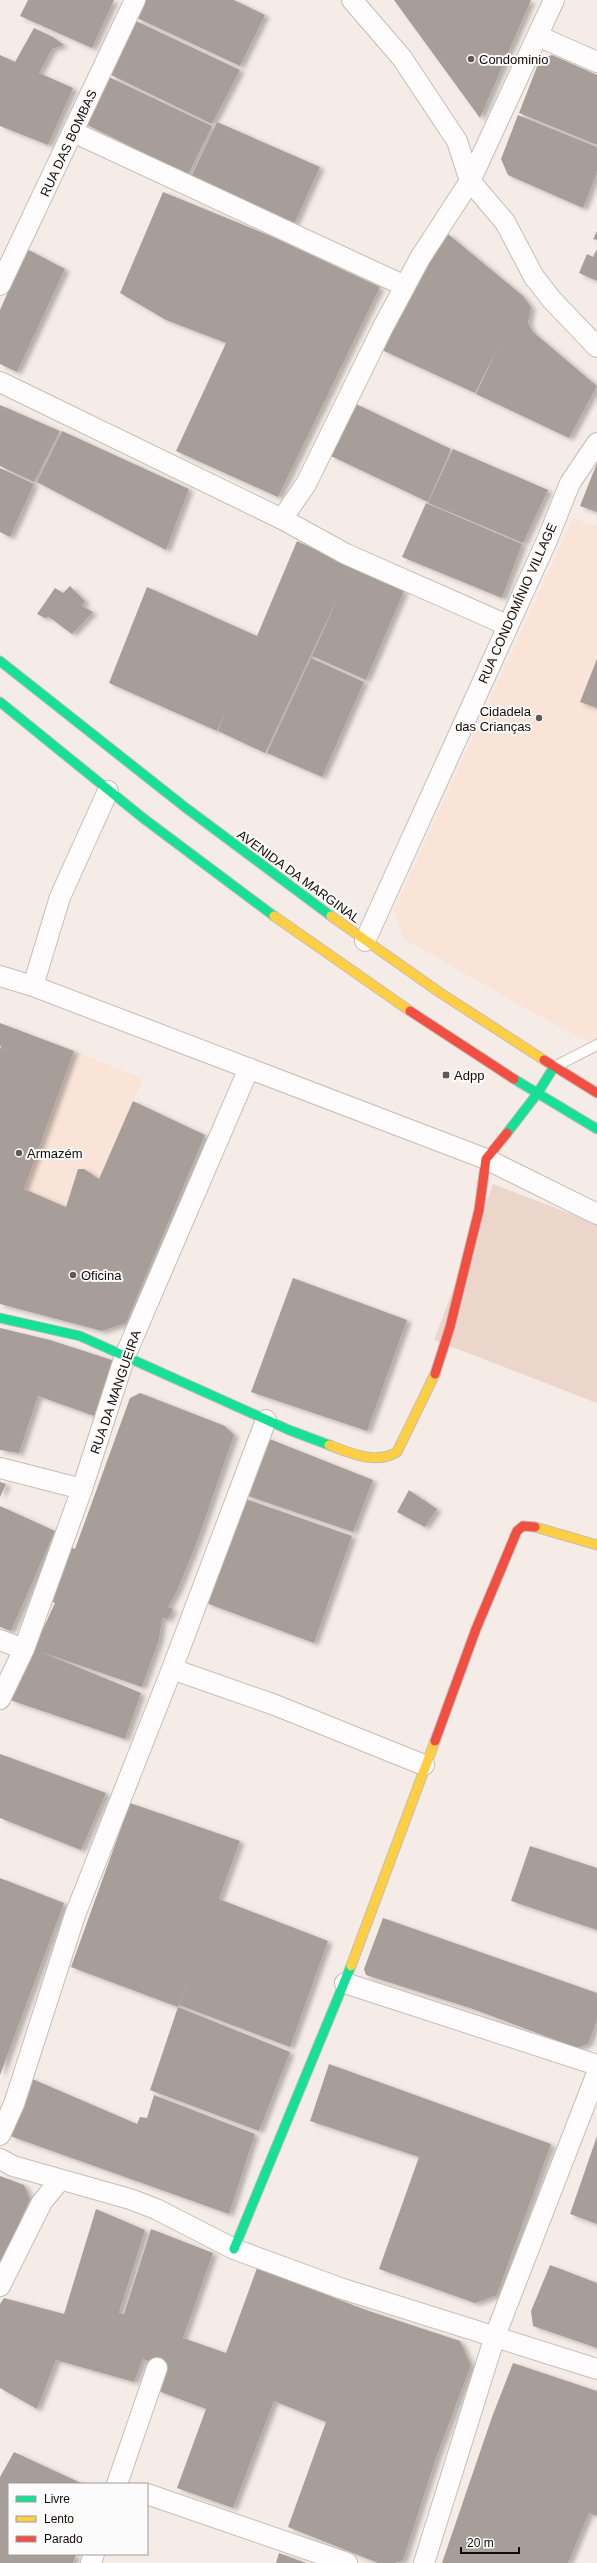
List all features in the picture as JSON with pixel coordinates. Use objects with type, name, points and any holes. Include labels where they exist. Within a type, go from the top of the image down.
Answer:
[{"type":"street","name":"RUA DAS BOMBAS","points":[[0,285],[134,0]]},
{"type":"street","points":[[352,0],[402,58],[457,141],[470,181],[505,222],[534,277],[597,347]]},
{"type":"street","points":[[282,519],[306,484],[420,258],[470,181],[554,0]]},
{"type":"street","points":[[538,36],[597,62]]},
{"type":"street","points":[[73,132],[405,286]]},
{"type":"street","points":[[0,382],[282,519],[346,554],[508,625]]},
{"type":"street","name":"RUA CONDOMÍNIO VILLAGE","points":[[365,941],[548,538],[570,483],[597,443]]},
{"type":"street","name":"AVENIDA DA MARGINAL","points":[[0,661],[267,870],[365,941],[554,1067],[597,1093]]},
{"type":"street","points":[[0,702],[108,791],[271,916],[420,1020],[537,1094],[597,1129]]},
{"type":"street","points":[[33,986],[60,897],[108,791]]},
{"type":"street","points":[[0,976],[33,986],[486,1159],[597,1214]]},
{"type":"street","points":[[0,1318],[80,1336],[296,1433],[364,1457],[388,1457],[397,1452],[434,1378],[450,1327],[479,1210],[486,1159],[537,1094],[554,1067]]},
{"type":"street","name":"RUA DA MANGUEIRA","points":[[0,1699],[24,1648],[82,1489],[125,1356],[249,1068]]},
{"type":"street","points":[[0,2134],[14,2104],[75,1915],[172,1669],[266,1420]]},
{"type":"street","points":[[0,1468],[82,1489]]},
{"type":"street","points":[[234,2249],[345,1983],[424,1765],[476,1629],[517,1531],[523,1526],[530,1526],[597,1545]]},
{"type":"street","points":[[0,1640],[24,1648]]},
{"type":"street","points":[[172,1669],[275,1705],[424,1765]]},
{"type":"street","points":[[345,1983],[597,2065]]},
{"type":"street","points":[[424,2563],[495,2336],[597,2073]]},
{"type":"street","points":[[0,2159],[13,2166],[130,2199],[156,2209],[234,2249],[340,2288],[597,2369]]},
{"type":"street","points":[[0,2286],[42,2202],[60,2180]]},
{"type":"street","points":[[118,2483],[157,2368]]},
{"type":"street","points":[[148,2494],[347,2563]]},
{"type":"lane","points":[[554,1067],[597,1045]]},
{"type":"shaded area","name":"Cidadela das Crianças","points":[[573,518],[597,527],[597,1046],[557,1026],[404,939],[394,910]]},
{"type":"shaded area","points":[[74,1051],[143,1079],[99,1179],[78,1169],[65,1210],[19,1187]]},
{"type":"shaded area","points":[[493,1184],[597,1224],[597,1403],[434,1340]]},
{"type":"building","points":[[28,0],[114,0],[92,48],[20,16]]},
{"type":"building","points":[[146,0],[234,0],[265,15],[240,66],[137,18]]},
{"type":"building","name":"Condominio","points":[[394,0],[531,0],[480,118]]},
{"type":"building","points":[[134,20],[240,70],[212,124],[111,75],[119,52],[126,43]]},
{"type":"building","points":[[34,28],[53,37],[64,45],[52,49],[39,73],[73,88],[48,145],[0,126],[0,55],[15,62]]},
{"type":"building","points":[[552,55],[597,75],[597,145],[519,113],[540,59]]},
{"type":"building","points":[[109,77],[212,126],[188,175],[85,124]]},
{"type":"building","points":[[518,115],[597,147],[597,172],[583,208],[508,175],[501,159]]},
{"type":"building","points":[[217,122],[320,167],[294,224],[191,177]]},
{"type":"building","points":[[163,192],[273,237],[380,287],[278,497],[176,451],[226,343],[166,320],[120,293]]},
{"type":"building","points":[[597,231],[597,240],[593,239]]},
{"type":"building","points":[[448,234],[523,296],[531,307],[528,323],[533,332],[597,386],[569,438],[476,394],[500,343],[475,393],[382,350],[443,235]]},
{"type":"building","points":[[27,249],[65,269],[17,372],[0,364],[0,310]]},
{"type":"building","points":[[597,249],[597,281],[579,273],[587,254],[593,257]]},
{"type":"building","points":[[356,404],[451,449],[428,502],[331,456]]},
{"type":"building","points":[[0,405],[60,431],[34,482],[0,466]]},
{"type":"building","points":[[62,431],[189,489],[166,550],[37,482]]},
{"type":"building","points":[[453,449],[548,490],[523,543],[428,503]]},
{"type":"building","points":[[597,463],[597,512],[580,506]]},
{"type":"building","points":[[0,468],[34,484],[10,537],[0,532]]},
{"type":"building","points":[[426,503],[522,544],[502,598],[402,557]]},
{"type":"building","points":[[297,541],[404,591],[366,680],[312,656],[339,595],[265,753],[218,731],[225,713],[217,731],[109,683],[147,587],[257,636]]},
{"type":"building","points":[[70,586],[85,601],[82,606],[93,612],[72,634],[49,617],[45,618],[37,614],[55,588],[63,593]]},
{"type":"building","points":[[311,658],[364,682],[322,777],[267,753]]},
{"type":"building","points":[[597,659],[597,708],[580,702]]},
{"type":"building","points":[[0,1023],[74,1051],[24,1189],[66,1207],[78,1169],[84,1169],[99,1179],[133,1101],[205,1135],[126,1323],[102,1331],[0,1304],[0,1049],[2,1044],[0,1047]]},
{"type":"building","points":[[293,1278],[407,1320],[367,1431],[251,1392]]},
{"type":"building","points":[[0,1328],[50,1340],[115,1361],[100,1418],[38,1396],[19,1453],[0,1450]]},
{"type":"building","points":[[140,1393],[225,1426],[234,1435],[198,1539],[178,1589],[168,1607],[173,1609],[168,1619],[162,1618],[159,1640],[142,1687],[41,1652],[141,1693],[125,1739],[10,1700],[55,1603],[51,1601],[70,1547],[75,1549],[130,1398]]},
{"type":"building","points":[[267,1438],[373,1480],[353,1532],[245,1495]]},
{"type":"building","points":[[0,1482],[6,1484],[0,1497]]},
{"type":"building","points":[[409,1490],[437,1509],[425,1527],[397,1512]]},
{"type":"building","points":[[243,1498],[352,1536],[314,1643],[206,1603]]},
{"type":"building","points":[[0,1506],[55,1531],[11,1631],[0,1627]]},
{"type":"building","points":[[0,1754],[106,1793],[81,1850],[0,1818]]},
{"type":"building","points":[[130,1803],[240,1841],[219,1899],[328,1941],[290,2047],[179,2005],[188,1979],[178,2007],[71,1967]]},
{"type":"building","points":[[530,1846],[597,1868],[597,1930],[511,1901]]},
{"type":"building","points":[[0,1878],[64,1903],[0,2075]]},
{"type":"building","points":[[383,1918],[597,1993],[597,2020],[588,2044],[577,2048],[473,2009],[366,1975],[364,1969]]},
{"type":"building","points":[[178,2007],[290,2052],[259,2131],[150,2090]]},
{"type":"building","points":[[329,2064],[551,2144],[497,2295],[475,2303],[379,2269],[419,2157],[310,2121]]},
{"type":"building","points":[[30,2078],[137,2124],[140,2117],[147,2118],[154,2095],[255,2134],[229,2214],[10,2136]]},
{"type":"building","points":[[597,2136],[597,2224],[570,2214]]},
{"type":"building","points":[[0,2176],[24,2185],[30,2199],[0,2267]]},
{"type":"building","points":[[96,2209],[145,2230],[119,2313],[124,2314],[151,2229],[213,2253],[183,2338],[226,2353],[257,2268],[366,2310],[460,2341],[471,2365],[436,2458],[403,2560],[395,2563],[378,2563],[288,2527],[326,2422],[274,2401],[233,2508],[177,2488],[206,2409],[156,2390],[164,2367],[143,2359],[134,2382],[56,2360],[37,2409],[0,2388],[0,2304],[4,2298],[64,2314]]},
{"type":"building","points":[[550,2265],[597,2283],[597,2348],[533,2326],[531,2311]]},
{"type":"building","points":[[513,2363],[597,2391],[597,2516],[589,2513],[568,2563],[442,2563],[492,2417]]},
{"type":"building","points":[[14,2452],[81,2483],[8,2483],[8,2555],[76,2555],[73,2563],[0,2563],[0,2477]]},
{"type":"building","points":[[279,2553],[306,2563],[276,2563]]},
{"type":"traffic: fast","points":[[0,661],[186,808],[331,916]]},
{"type":"traffic: fast","points":[[0,702],[143,818],[274,916]]},
{"type":"traffic: fast","points":[[507,1133],[537,1094],[554,1067]]},
{"type":"traffic: fast","points":[[514,1079],[597,1129]]},
{"type":"traffic: fast","points":[[0,1318],[80,1336],[289,1430],[329,1445]]},
{"type":"traffic: fast","points":[[234,2249],[351,1966]]},
{"type":"traffic: slow","points":[[274,916],[410,1011]]},
{"type":"traffic: slow","points":[[331,916],[439,992],[544,1060]]},
{"type":"traffic: slow","points":[[329,1445],[354,1454],[372,1458],[389,1456],[397,1452],[435,1374]]},
{"type":"traffic: slow","points":[[535,1527],[597,1545]]},
{"type":"traffic: slow","points":[[351,1966],[435,1741]]},
{"type":"traffic: jam","points":[[410,1011],[514,1079]]},
{"type":"traffic: jam","points":[[544,1060],[597,1093]]},
{"type":"traffic: jam","points":[[435,1374],[450,1327],[479,1210],[486,1159],[507,1133]]},
{"type":"traffic: jam","points":[[435,1741],[476,1629],[517,1531],[523,1526],[535,1527]]},
{"type":"place","name":"Condominio","points":[[471,59]]},
{"type":"place","name":"Cidadela das Crianças","points":[[539,718]]},
{"type":"place","name":"Adpp","points":[[446,1075]]},
{"type":"place","name":"Armazém","points":[[19,1153]]},
{"type":"place","name":"Oficina","points":[[73,1275]]}]
